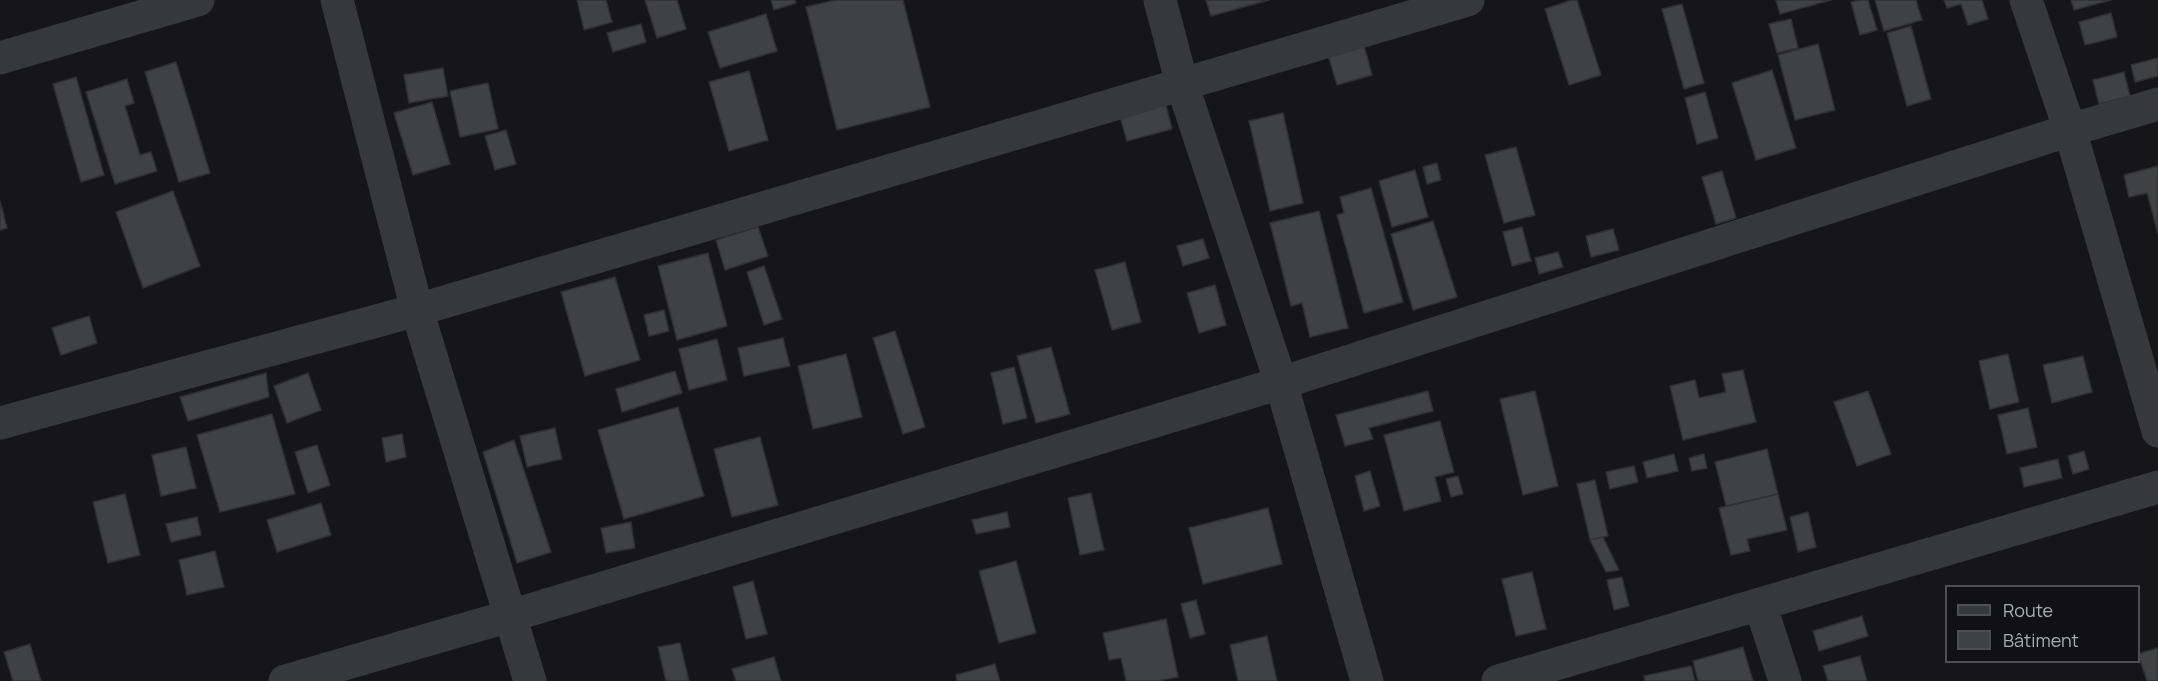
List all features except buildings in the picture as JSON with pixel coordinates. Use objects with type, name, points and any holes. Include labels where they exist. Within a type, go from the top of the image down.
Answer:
[{"type":"street","points":[[0,58],[198,0]]},
{"type":"street","points":[[337,0],[417,310],[530,681]]},
{"type":"street","points":[[1160,0],[1182,84],[1281,383],[1367,681]]},
{"type":"street","points":[[0,423],[417,310],[1468,0]]},
{"type":"street","points":[[2026,0],[2070,130],[2158,431]]},
{"type":"street","points":[[285,681],[510,616],[1281,383],[2070,130],[2158,104]]},
{"type":"street","points":[[1498,681],[2158,487]]},
{"type":"street","points":[[1760,604],[1785,681]]}]
